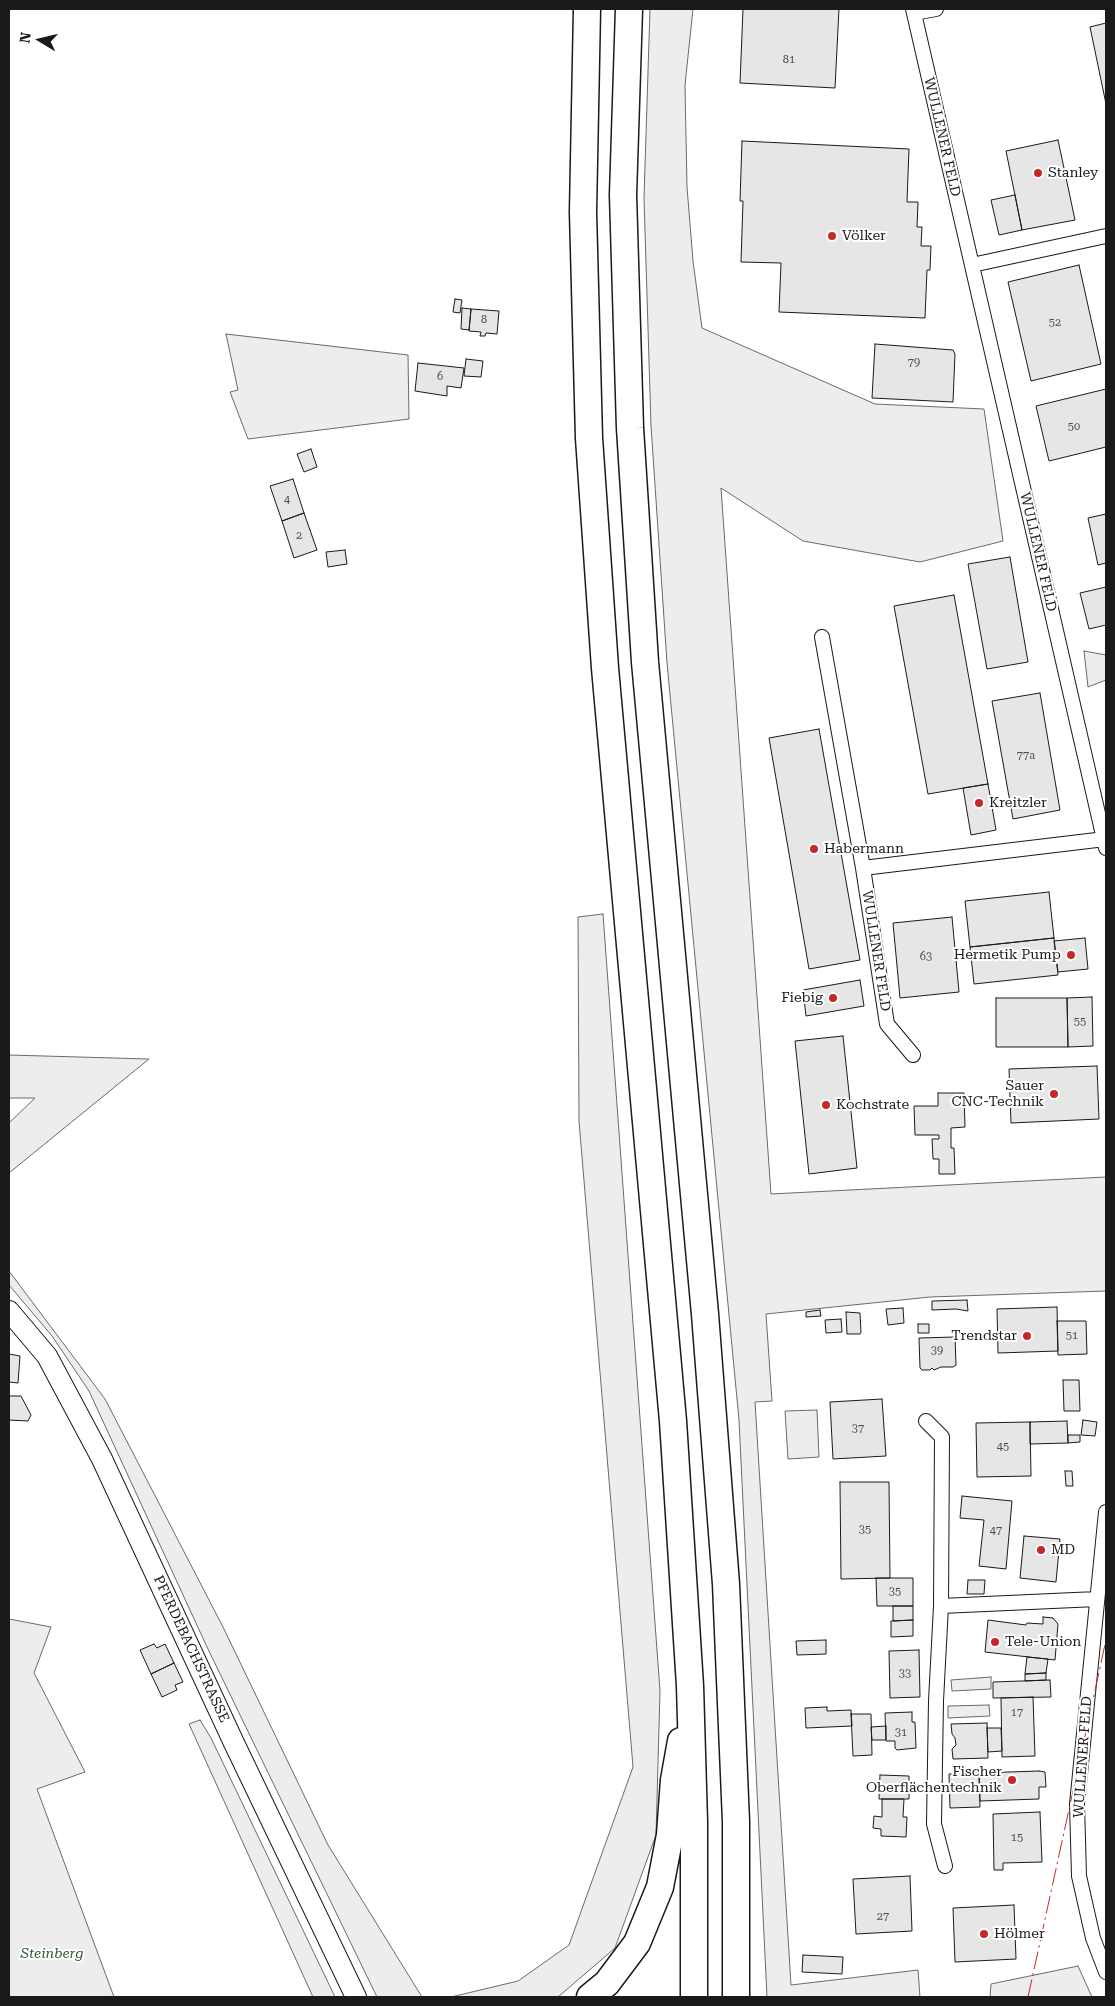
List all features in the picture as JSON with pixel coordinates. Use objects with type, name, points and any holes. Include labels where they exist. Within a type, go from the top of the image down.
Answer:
[{"type":"highway","points":[[587,9],[583,212],[589,438],[605,668],[672,1421],[690,1686],[694,1822],[694,1997]]},
{"type":"highway","points":[[629,9],[623,196],[630,428],[645,662],[705,1314],[726,1584],[736,1822],[736,1997]]},
{"type":"highway","points":[[590,1997],[607,1983],[637,1943],[660,1887],[670,1835],[674,1780],[690,1686]]},
{"type":"main road","name":"PFERDEBACHSTRASSE","points":[[9,1311],[47,1356],[102,1459],[234,1743],[356,1997]]},
{"type":"street","points":[[914,11],[936,9]]},
{"type":"street","name":"WULLENER FELD","points":[[863,868],[1106,844],[914,11]]},
{"type":"street","points":[[972,265],[1106,236]]},
{"type":"street","name":"WULLENER FELD","points":[[822,637],[863,868],[887,1024],[913,1055]]},
{"type":"street","points":[[926,1421],[942,1437],[941,1606],[936,1701],[934,1824],[944,1866]]},
{"type":"street","name":"WULLENER FELD","points":[[1106,1512],[1077,1804],[1079,1876],[1093,1938],[1106,1972]]},
{"type":"street","points":[[941,1606],[1097,1599]]},
{"type":"shaded area","points":[[650,9],[693,9],[685,85],[687,187],[693,261],[702,328],[875,404],[984,409],[1003,541],[920,562],[803,541],[721,488],[771,1194],[1106,1177],[1106,1291],[930,1297],[766,1314],[772,1401],[755,1402],[791,1985],[918,1970],[920,1997],[767,1997],[739,1420],[667,663],[651,426],[644,198]]},
{"type":"shaded area","points":[[226,334],[408,355],[409,419],[248,439],[230,392],[238,390]]},
{"type":"shaded area","points":[[1084,651],[1106,655],[1106,680],[1088,687]]},
{"type":"shaded area","points":[[603,914],[660,1691],[656,1835],[615,1948],[558,1997],[451,1997],[518,1981],[569,1945],[633,1767],[579,1121],[578,917]]},
{"type":"shaded area","points":[[9,1055],[149,1059],[9,1173],[9,1123],[35,1098],[9,1098]]},
{"type":"shaded area","points":[[9,1271],[105,1399],[223,1627],[328,1845],[422,1997],[377,1997],[207,1647],[89,1391],[52,1336],[9,1285]]},
{"type":"shaded area","points":[[817,1410],[819,1457],[788,1459],[785,1411]]},
{"type":"shaded area","name":"Steinberg","points":[[9,1619],[51,1627],[34,1673],[85,1772],[37,1789],[114,1997],[9,1997]]},
{"type":"shaded area","points":[[991,1677],[991,1689],[952,1691],[951,1680]]},
{"type":"shaded area","points":[[989,1705],[990,1716],[948,1718],[948,1706]]},
{"type":"shaded area","points":[[200,1720],[211,1738],[335,1997],[313,1997],[189,1724]]},
{"type":"shaded area","points":[[1078,1966],[1092,1997],[990,1997],[991,1984]]},
{"type":"building","points":[[743,9],[839,9],[835,88],[740,83]]},
{"type":"building","points":[[1106,23],[1106,104],[1090,27]]},
{"type":"building","name":"Stanley","points":[[1058,140],[1075,220],[1022,230],[1006,151]]},
{"type":"building","name":"Völker","points":[[742,141],[909,149],[907,202],[918,202],[917,227],[922,227],[921,246],[931,246],[930,270],[927,270],[925,318],[779,312],[781,263],[741,262],[743,201],[740,201]]},
{"type":"building","points":[[1015,195],[1022,230],[999,235],[991,200]]},
{"type":"building","points":[[1079,265],[1101,364],[1031,381],[1008,282]]},
{"type":"building","points":[[455,299],[462,300],[460,313],[453,312]]},
{"type":"building","points":[[462,308],[471,309],[469,330],[461,329]]},
{"type":"building","points":[[471,309],[499,311],[497,334],[486,333],[485,336],[480,336],[481,332],[469,331]]},
{"type":"building","points":[[875,344],[953,350],[955,354],[953,402],[872,398]]},
{"type":"building","points":[[466,359],[483,361],[481,377],[464,376]]},
{"type":"building","points":[[418,363],[464,368],[461,388],[447,386],[447,396],[415,391]]},
{"type":"building","points":[[1106,389],[1106,447],[1049,461],[1036,406]]},
{"type":"building","points":[[311,449],[317,467],[304,472],[297,454]]},
{"type":"building","points":[[293,479],[304,513],[282,521],[270,486]]},
{"type":"building","points":[[304,513],[317,550],[294,558],[282,521]]},
{"type":"building","points":[[1106,514],[1106,563],[1098,565],[1088,518]]},
{"type":"building","points":[[345,550],[347,564],[328,567],[326,552]]},
{"type":"building","points":[[1010,557],[1028,662],[987,669],[968,564]]},
{"type":"building","points":[[1106,587],[1106,625],[1089,629],[1080,593]]},
{"type":"building","points":[[954,595],[988,784],[928,794],[894,606]]},
{"type":"building","points":[[1040,693],[1060,810],[1013,819],[992,701]]},
{"type":"building","name":"Habermann","points":[[819,729],[860,960],[809,969],[769,738]]},
{"type":"building","name":"Kreitzler","points":[[988,784],[996,830],[971,835],[963,788]]},
{"type":"building","points":[[1049,892],[1054,938],[970,947],[965,901]]},
{"type":"building","points":[[952,917],[959,992],[900,998],[893,923]]},
{"type":"building","points":[[1054,938],[1058,975],[974,984],[970,947]]},
{"type":"building","name":"Hermetik Pump","points":[[1085,938],[1088,969],[1058,972],[1054,941]]},
{"type":"building","name":"Fiebig","points":[[860,980],[864,1006],[806,1016],[803,990]]},
{"type":"building","points":[[1092,997],[1093,1046],[1068,1047],[1067,998]]},
{"type":"building","points":[[996,998],[1067,998],[1068,1047],[996,1047]]},
{"type":"building","name":"Kochstrate","points":[[843,1036],[857,1168],[809,1174],[795,1041]]},
{"type":"building","name":"Sauer CNC-Technik","points":[[1097,1066],[1099,1119],[1011,1123],[1009,1069]]},
{"type":"building","points":[[938,1093],[964,1093],[965,1127],[951,1128],[951,1148],[954,1148],[955,1174],[939,1174],[939,1159],[933,1159],[932,1139],[939,1139],[939,1135],[915,1135],[914,1106],[938,1106]]},
{"type":"building","points":[[967,1300],[968,1311],[956,1309],[932,1310],[932,1301]]},
{"type":"building","name":"Trendstar","points":[[1057,1307],[1058,1351],[998,1353],[997,1309]]},
{"type":"building","points":[[903,1308],[904,1323],[888,1325],[886,1309]]},
{"type":"building","points":[[820,1310],[821,1316],[806,1317],[806,1312]]},
{"type":"building","points":[[846,1312],[860,1313],[860,1334],[847,1334]]},
{"type":"building","points":[[841,1319],[842,1332],[826,1333],[825,1320]]},
{"type":"building","points":[[1057,1321],[1086,1321],[1087,1354],[1058,1355]]},
{"type":"building","points":[[918,1324],[929,1324],[929,1333],[918,1333]]},
{"type":"building","points":[[955,1337],[956,1365],[934,1370],[932,1368],[930,1370],[922,1370],[920,1368],[919,1338]]},
{"type":"building","points":[[9,1354],[20,1356],[18,1383],[9,1382]]},
{"type":"building","points":[[1063,1380],[1079,1380],[1080,1411],[1064,1411]]},
{"type":"building","points":[[9,1396],[21,1396],[31,1415],[28,1421],[9,1420]]},
{"type":"building","points":[[882,1399],[886,1456],[833,1459],[830,1402]]},
{"type":"building","points":[[1083,1420],[1097,1422],[1095,1436],[1081,1435]]},
{"type":"building","points":[[1067,1421],[1068,1443],[1030,1444],[1030,1422]]},
{"type":"building","points":[[1030,1422],[1031,1476],[977,1477],[976,1423]]},
{"type":"building","points":[[1068,1435],[1080,1435],[1080,1442],[1068,1443]]},
{"type":"building","points":[[1065,1471],[1072,1471],[1073,1486],[1066,1486]]},
{"type":"building","points":[[840,1482],[889,1482],[890,1578],[841,1579]]},
{"type":"building","points":[[962,1496],[1012,1501],[1006,1569],[979,1566],[984,1520],[960,1518]]},
{"type":"building","name":"MD","points":[[1024,1536],[1060,1539],[1056,1582],[1020,1578]]},
{"type":"building","points":[[876,1578],[913,1578],[913,1606],[877,1606]]},
{"type":"building","points":[[968,1580],[985,1580],[984,1594],[967,1594]]},
{"type":"building","points":[[893,1606],[913,1606],[913,1620],[893,1621]]},
{"type":"building","points":[[1043,1617],[1053,1618],[1058,1624],[1055,1660],[985,1652],[988,1620],[1026,1625],[1027,1623],[1043,1624]]},
{"type":"building","points":[[913,1620],[913,1636],[891,1637],[891,1621]]},
{"type":"building","points":[[826,1640],[826,1654],[797,1655],[796,1641]]},
{"type":"building","points":[[154,1644],[157,1648],[165,1644],[174,1663],[151,1674],[140,1650]]},
{"type":"building","points":[[919,1650],[920,1697],[890,1698],[889,1651]]},
{"type":"building","points":[[1027,1657],[1048,1659],[1046,1673],[1025,1674]]},
{"type":"building","points":[[174,1663],[183,1682],[175,1685],[177,1690],[162,1697],[151,1674]]},
{"type":"building","points":[[1046,1673],[1046,1680],[1025,1681],[1025,1674]]},
{"type":"building","points":[[1050,1680],[1051,1697],[993,1698],[993,1682]]},
{"type":"building","points":[[1033,1697],[1035,1756],[1002,1757],[1001,1698]]},
{"type":"building","points":[[827,1707],[827,1711],[851,1710],[852,1726],[806,1728],[805,1708]]},
{"type":"building","points":[[912,1712],[912,1722],[915,1722],[916,1748],[897,1750],[895,1748],[895,1741],[886,1741],[885,1713]]},
{"type":"building","points":[[851,1714],[871,1714],[872,1755],[853,1756]]},
{"type":"building","points":[[987,1723],[988,1758],[953,1759],[952,1749],[956,1745],[951,1724]]},
{"type":"building","points":[[886,1726],[886,1740],[872,1740],[871,1727]]},
{"type":"building","points":[[987,1728],[1001,1728],[1002,1751],[988,1752]]},
{"type":"building","name":"Fischer Oberflächentechnik","points":[[1045,1772],[1046,1787],[1039,1787],[1039,1799],[980,1801],[979,1773]]},
{"type":"building","points":[[979,1773],[980,1807],[950,1808],[949,1774]]},
{"type":"building","points":[[880,1775],[909,1776],[909,1799],[879,1799]]},
{"type":"building","points":[[882,1799],[904,1799],[903,1817],[907,1817],[906,1837],[881,1836],[881,1829],[873,1828],[874,1816],[882,1817]]},
{"type":"building","points":[[1040,1812],[1042,1862],[1003,1863],[1003,1870],[994,1870],[993,1814]]},
{"type":"building","points":[[910,1876],[912,1931],[856,1934],[853,1879]]},
{"type":"building","name":"Hölmer","points":[[1014,1905],[1016,1959],[955,1962],[953,1908]]},
{"type":"building","points":[[803,1955],[843,1957],[842,1974],[802,1972]]},
{"type":"power","points":[[1028,1997],[1106,1640]]},
{"type":"place","name":"Stanley","points":[[1038,173]]},
{"type":"place","name":"Völker","points":[[832,236]]},
{"type":"place","name":"Kreitzler","points":[[979,803]]},
{"type":"place","name":"Habermann","points":[[814,849]]},
{"type":"place","name":"Hermetik Pump","points":[[1071,955]]},
{"type":"place","name":"Fiebig","points":[[833,998]]},
{"type":"place","name":"Sauer CNC-Technik","points":[[1054,1094]]},
{"type":"place","name":"Kochstrate","points":[[826,1105]]},
{"type":"place","name":"Trendstar","points":[[1027,1336]]},
{"type":"place","name":"MD","points":[[1041,1550]]},
{"type":"place","name":"Tele-Union","points":[[995,1642]]},
{"type":"place","name":"Fischer Oberflächentechnik","points":[[1012,1780]]},
{"type":"place","name":"Hölmer","points":[[984,1934]]}]
